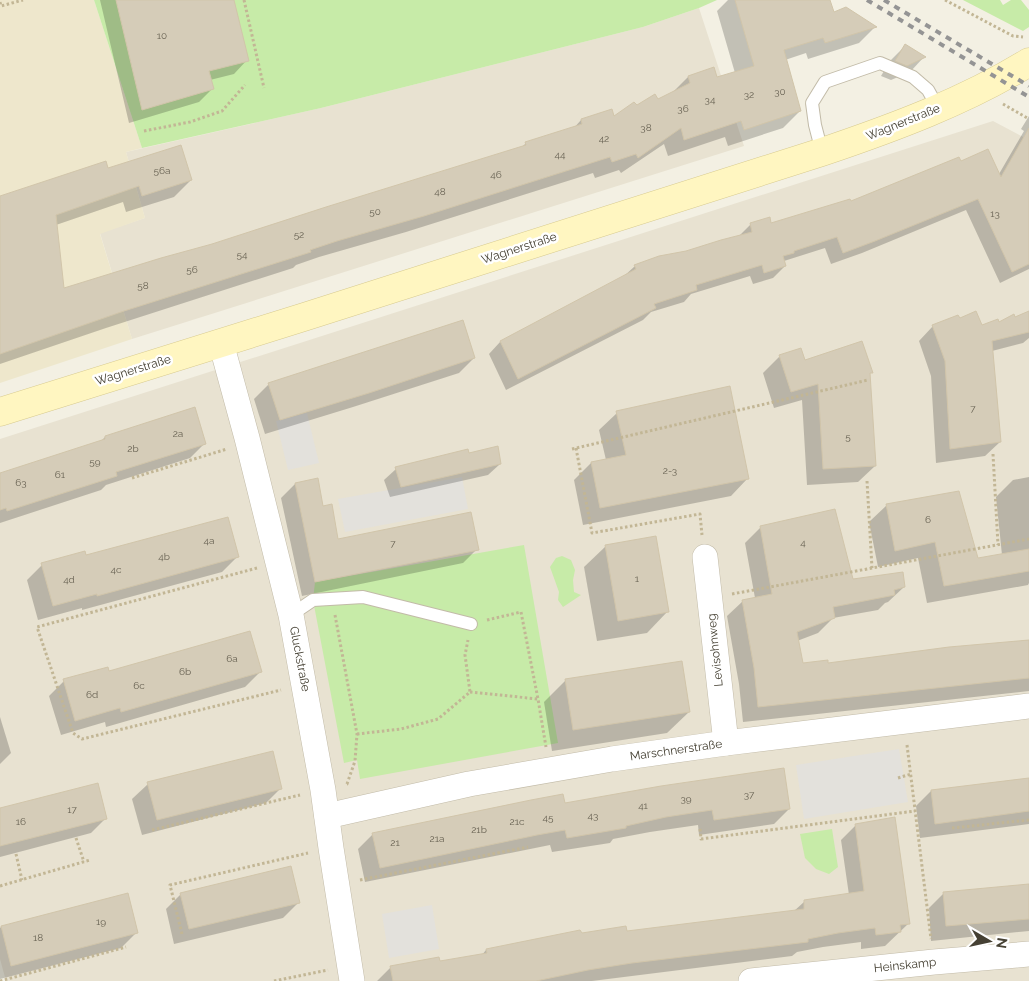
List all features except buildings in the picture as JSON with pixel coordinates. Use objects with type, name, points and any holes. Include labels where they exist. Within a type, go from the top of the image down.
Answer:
[{"type":"main road","name":"Wagnerstraße","points":[[0,412],[822,152],[883,131],[1007,76],[1028,50]]},
{"type":"street","name":"Gluckstraße","points":[[221,343],[291,616],[323,790],[351,973]]},
{"type":"street","name":"Levisohnweg","points":[[705,558],[726,743]]},
{"type":"street","name":"Marschnerstraße","points":[[326,816],[469,784],[612,760],[726,743],[1029,706]]},
{"type":"street","name":"Heinskamp","points":[[751,981],[1029,954]]},
{"type":"lane","points":[[822,152],[814,125],[812,103],[825,82],[880,62],[913,77],[928,90],[938,108]]},
{"type":"lane","points":[[291,616],[314,600],[363,597],[471,624]]},
{"type":"path","points":[[0,2],[1,6],[23,0]]},
{"type":"path","points":[[244,0],[264,88]]},
{"type":"path","points":[[945,0],[1013,36],[1028,50]]},
{"type":"path","points":[[144,131],[190,122],[222,112],[245,85]]},
{"type":"path","points":[[700,514],[592,533],[574,448],[868,380]]},
{"type":"path","points":[[132,478],[248,443]]},
{"type":"path","points":[[993,454],[998,545]]},
{"type":"path","points":[[867,481],[872,568]]},
{"type":"path","points":[[710,598],[1029,540]]},
{"type":"path","points":[[277,563],[37,627],[73,733],[82,739],[304,684]]},
{"type":"path","points":[[152,830],[346,784],[354,761],[357,734],[332,598]]},
{"type":"path","points":[[470,692],[465,655],[471,624],[522,612],[550,770]]},
{"type":"path","points":[[357,734],[401,729],[438,719],[470,692],[538,699]]},
{"type":"path","points":[[904,722],[934,962]]},
{"type":"path","points":[[898,778],[911,774]]},
{"type":"path","points":[[700,829],[701,839],[915,811]]},
{"type":"path","points":[[952,828],[1029,820]]},
{"type":"path","points":[[76,838],[84,862]]},
{"type":"path","points":[[336,884],[528,847]]},
{"type":"path","points":[[182,934],[170,885],[331,848]]},
{"type":"path","points":[[16,854],[22,880]]},
{"type":"path","points":[[0,886],[90,860]]},
{"type":"path","points":[[0,980],[126,947]]},
{"type":"path","points":[[274,981],[351,973]]},
{"type":"shaded area","points":[[0,0],[94,0],[142,148],[126,152],[145,218],[100,234],[132,339],[0,383]]},
{"type":"shaded area","points":[[699,8],[744,146],[132,339],[100,233],[145,218],[126,152],[321,108],[643,27]]},
{"type":"shaded area","points":[[993,121],[1029,140],[1029,981],[6,981],[0,959],[0,439]]},
{"type":"shaded area","points":[[307,413],[319,463],[288,470],[276,421]]},
{"type":"shaded area","points":[[462,477],[468,509],[345,532],[338,499]]},
{"type":"shaded area","points":[[899,749],[908,802],[804,819],[796,765]]},
{"type":"shaded area","points":[[432,905],[439,949],[389,958],[382,914]]},
{"type":"green space","points":[[94,0],[717,0],[643,27],[321,108],[142,148]]},
{"type":"green space","points":[[963,0],[1000,0],[1003,5],[1011,0],[1021,0],[1029,10],[1029,27],[1023,31]]},
{"type":"green space","points":[[524,545],[558,743],[360,779],[357,760],[344,763],[313,600],[315,582]]},
{"type":"green space","points":[[562,556],[571,560],[575,570],[573,580],[574,592],[581,595],[563,607],[558,600],[559,592],[550,567],[556,558]]},
{"type":"green space","points":[[832,829],[838,867],[829,874],[816,869],[805,858],[800,834]]},
{"type":"railway","points":[[867,0],[1029,97]]},
{"type":"railway","points":[[884,0],[1029,86]]}]
